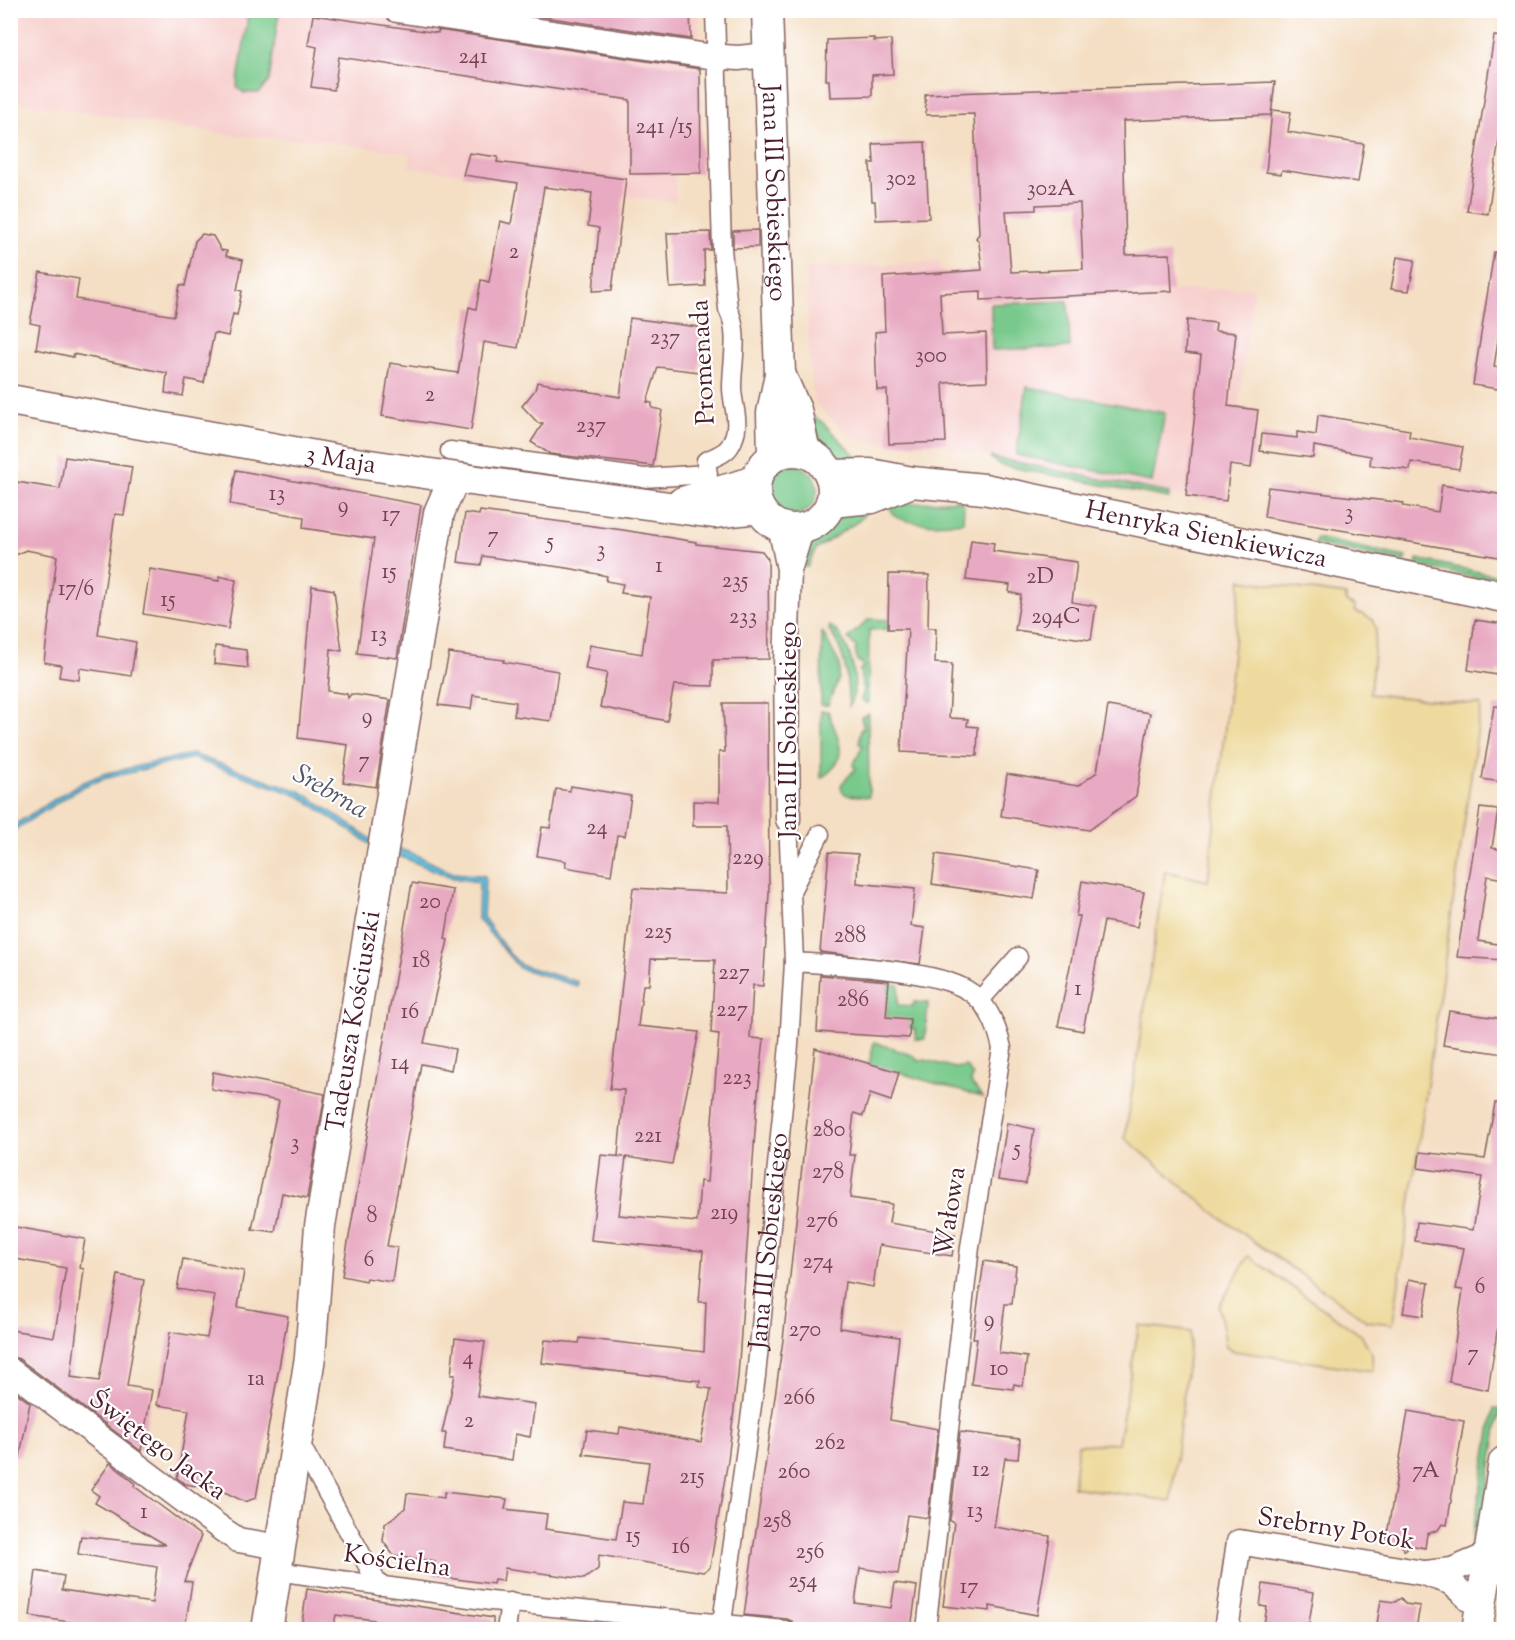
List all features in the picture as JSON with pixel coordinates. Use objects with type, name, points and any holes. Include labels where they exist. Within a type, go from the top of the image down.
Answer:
[{"type":"street","points":[[397,10],[716,57],[768,55]]},
{"type":"street","name":"Promenada","points":[[452,464],[665,478],[708,474],[706,461],[729,447],[736,428],[735,397],[732,389],[735,364],[732,316],[728,309],[722,249],[715,10]]},
{"type":"street","name":"Jana III Sobieskiego","points":[[767,10],[780,374],[772,413],[773,456]]},
{"type":"street","name":"Jana III Sobieskiego","points":[[780,374],[796,410],[806,452]]},
{"type":"street","name":"3 Maja","points":[[10,400],[343,461],[452,464],[641,504],[671,505],[714,513],[774,511]]},
{"type":"street","points":[[783,452],[806,452],[824,465],[831,488],[820,519],[774,511],[762,467],[773,456],[783,452]]},
{"type":"street","name":"Tadeusza Kościuszki","points":[[267,1629],[310,1357],[320,1226],[439,513],[452,464]]},
{"type":"street","name":"Henryka Sienkiewicza","points":[[831,488],[872,498],[912,482],[984,489],[1504,596]]},
{"type":"street","name":"Jana III Sobieskiego","points":[[721,1625],[756,1376],[789,1045],[794,962],[788,819],[786,667],[789,569],[774,511]]},
{"type":"street","name":"Jana III Sobieskiego","points":[[791,891],[820,834]]},
{"type":"street","points":[[980,1000],[1018,957]]},
{"type":"street","name":"Wałowa","points":[[794,962],[935,977],[968,990],[980,1000],[998,1031],[1002,1048],[970,1247],[926,1629]]},
{"type":"street","name":"Świętego Jacka","points":[[10,1370],[223,1530],[238,1540],[278,1559]]},
{"type":"street","points":[[305,1453],[379,1586]]},
{"type":"street","points":[[1486,1602],[1490,1554],[1504,1462]]},
{"type":"street","name":"Srebrny Potok","points":[[1226,1629],[1239,1542],[1423,1573],[1450,1582],[1486,1602]]},
{"type":"street","name":"Srebrny Potok","points":[[1423,1573],[1452,1569],[1490,1554]]},
{"type":"street","name":"Kościelna","points":[[278,1559],[379,1586],[721,1625],[743,1623],[785,1629]]},
{"type":"street","points":[[506,1629],[510,1602]]},
{"type":"shaded area","points":[[10,11],[699,11],[701,173],[675,174],[676,202],[409,167],[410,154],[324,141],[230,135],[11,101]]},
{"type":"shaded area","points":[[940,262],[940,292],[981,291],[982,300],[1254,287],[1226,503],[1184,497],[968,452],[947,446],[946,443],[888,445],[852,438],[814,402],[809,356],[806,268]]},
{"type":"green space","points":[[208,11],[279,11],[269,81],[259,93],[244,93],[237,87],[248,17]]},
{"type":"green space","points":[[1068,301],[1070,347],[992,350],[991,304]]},
{"type":"green space","points":[[1027,387],[1165,413],[1152,482],[1016,455]]},
{"type":"green space","points":[[805,417],[815,417],[823,423],[864,464],[843,458],[828,449]]},
{"type":"green space","points":[[990,457],[1169,493],[1169,498],[1000,465]]},
{"type":"green space","points":[[787,465],[797,465],[810,472],[817,485],[817,495],[810,508],[797,515],[787,515],[778,511],[771,504],[767,495],[767,485],[771,476],[778,469]]},
{"type":"green space","points":[[959,500],[964,504],[963,522],[955,523],[927,523],[900,519],[893,515],[890,505]]},
{"type":"green space","points":[[845,513],[865,513],[860,520],[816,549],[807,567],[800,567],[808,550],[818,537]]},
{"type":"green space","points":[[1316,538],[1406,557],[1404,562],[1315,544]]},
{"type":"green space","points":[[1417,559],[1498,576],[1502,580],[1477,578],[1416,565]]},
{"type":"green space","points":[[869,619],[888,620],[888,629],[869,630],[868,704],[861,700],[865,686],[862,686],[860,669],[863,669],[862,662],[858,662],[855,650],[857,648],[848,638]]},
{"type":"green space","points":[[830,626],[844,641],[852,664],[854,688],[849,706],[843,657],[829,630]]},
{"type":"green space","points":[[822,631],[840,665],[839,678],[828,705],[821,705]]},
{"type":"green space","points":[[821,711],[828,711],[838,739],[840,755],[837,763],[821,778]]},
{"type":"green space","points":[[868,714],[869,797],[847,795],[842,791],[841,785],[856,768],[853,766],[863,745],[859,744],[861,729],[864,729],[861,717]]},
{"type":"green space","points":[[889,984],[899,985],[898,1005],[913,1006],[914,1002],[928,1003],[925,1039],[915,1039],[916,1030],[886,1017]]},
{"type":"green space","points":[[874,1042],[914,1056],[918,1061],[925,1060],[955,1068],[966,1066],[973,1076],[971,1083],[982,1097],[869,1064]]},
{"type":"green space","points":[[1494,1408],[1500,1409],[1480,1535],[1469,1555]]},
{"type":"sand","points":[[1241,580],[1346,595],[1346,602],[1355,606],[1355,611],[1372,619],[1376,629],[1370,694],[1481,705],[1393,1324],[1367,1321],[1218,1216],[1125,1138],[1165,871],[1208,881]]},
{"type":"sand","points":[[1248,1256],[1362,1336],[1372,1354],[1373,1371],[1234,1351],[1226,1346],[1219,1307]]},
{"type":"sand","points":[[1139,1325],[1191,1332],[1171,1501],[1073,1487],[1078,1445],[1118,1443]]},
{"type":"water","points":[[192,754],[302,792],[371,839],[416,855],[453,873],[485,876],[483,917],[508,952],[521,965],[578,982],[577,986],[519,968],[478,919],[479,882],[453,878],[370,844],[299,796],[192,758],[103,779],[82,787],[11,832],[11,828],[17,823],[77,785],[103,774]]},
{"type":"building","points":[[498,10],[690,10],[691,39]]},
{"type":"building","points":[[313,15],[438,33],[438,30],[700,69],[701,173],[630,174],[630,100],[339,57],[334,90],[311,87],[317,47],[308,45]]},
{"type":"building","points":[[1494,36],[1504,37],[1504,106],[1488,214],[1467,211]]},
{"type":"building","points":[[874,38],[874,41],[891,40],[893,74],[872,75],[872,96],[830,97],[829,80],[826,80],[827,40]]},
{"type":"building","points":[[1275,82],[1271,115],[1123,121],[1126,255],[1170,254],[1172,291],[981,300],[981,291],[940,293],[942,335],[986,333],[987,381],[943,383],[946,442],[889,444],[887,390],[877,390],[876,369],[875,332],[885,331],[883,277],[982,270],[979,242],[976,238],[979,234],[974,114],[926,115],[925,94]],"holes":[[[1080,203],[1083,269],[1011,272],[1006,211],[1036,210],[1036,205]]]},
{"type":"building","points":[[1272,110],[1291,112],[1288,132],[1364,144],[1358,182],[1282,170],[1281,174],[1266,172]]},
{"type":"building","points":[[925,142],[929,218],[876,220],[875,201],[872,201],[870,163],[874,163],[873,144]]},
{"type":"building","points":[[469,153],[498,157],[497,162],[626,179],[612,290],[593,291],[599,228],[588,226],[592,193],[544,187],[518,348],[484,342],[471,430],[382,416],[390,363],[458,373],[469,307],[476,309],[481,280],[489,282],[500,221],[511,224],[518,183],[463,175]]},
{"type":"building","points":[[758,230],[758,247],[733,248],[733,231]]},
{"type":"building","points":[[710,232],[711,250],[704,250],[705,286],[670,288],[667,233]]},
{"type":"building","points":[[202,234],[213,236],[221,250],[227,251],[226,256],[243,260],[237,290],[242,291],[237,315],[233,314],[228,336],[214,333],[204,383],[186,379],[183,396],[165,393],[167,373],[36,349],[40,325],[30,323],[40,272],[79,279],[76,299],[174,316],[180,285],[185,286],[195,241]]},
{"type":"building","points":[[1494,252],[1504,253],[1504,328],[1500,327],[1494,367],[1504,369],[1504,390],[1473,385]]},
{"type":"building","points":[[1397,257],[1415,260],[1409,291],[1391,289]]},
{"type":"building","points":[[630,318],[705,328],[699,372],[658,367],[647,402],[652,403],[652,408],[662,410],[653,466],[550,454],[531,442],[543,423],[538,423],[522,406],[535,390],[537,382],[620,397]]},
{"type":"building","points":[[1187,320],[1216,323],[1215,331],[1236,333],[1228,406],[1258,410],[1251,468],[1230,465],[1226,501],[1186,496],[1201,355],[1185,353]]},
{"type":"building","points":[[1318,415],[1410,430],[1409,437],[1463,447],[1459,469],[1411,462],[1410,470],[1370,465],[1371,456],[1314,446],[1313,458],[1260,451],[1262,434],[1297,438],[1297,432],[1316,435]]},
{"type":"building","points":[[65,457],[132,467],[124,515],[115,514],[98,635],[136,642],[131,676],[80,668],[79,680],[59,677],[61,665],[44,662],[57,556],[26,550],[10,558],[10,481],[60,489]]},
{"type":"building","points":[[236,470],[421,505],[397,658],[357,653],[374,539],[303,528],[304,517],[230,504]]},
{"type":"building","points":[[1442,485],[1504,495],[1504,558],[1264,517],[1268,487],[1404,503],[1403,506],[1438,512]]},
{"type":"building","points":[[480,511],[623,530],[696,542],[696,544],[762,551],[768,559],[769,659],[713,660],[713,686],[674,685],[667,721],[600,707],[607,673],[585,669],[590,645],[642,654],[650,597],[621,593],[623,584],[606,581],[607,576],[573,569],[483,556],[481,565],[458,562],[465,513],[479,515]]},
{"type":"building","points":[[971,540],[994,543],[993,551],[1077,562],[1072,602],[1096,606],[1091,640],[1015,630],[1021,595],[1009,592],[1010,585],[966,580]]},
{"type":"building","points":[[150,569],[219,581],[219,576],[236,580],[228,629],[143,614]]},
{"type":"building","points":[[889,574],[929,575],[928,628],[936,628],[935,663],[952,664],[949,718],[968,719],[967,726],[978,727],[977,756],[901,752],[908,629],[888,629]]},
{"type":"building","points":[[312,586],[334,590],[342,651],[331,649],[328,691],[347,694],[348,698],[351,694],[390,700],[376,787],[343,782],[348,745],[298,738]]},
{"type":"building","points":[[1475,620],[1504,624],[1504,673],[1497,671],[1497,675],[1468,670]]},
{"type":"building","points":[[215,646],[246,650],[248,668],[214,664]]},
{"type":"building","points":[[449,653],[504,660],[503,662],[558,671],[551,721],[514,716],[516,702],[473,695],[471,709],[438,705]]},
{"type":"building","points":[[723,703],[768,703],[769,893],[763,986],[753,985],[750,1038],[764,1039],[757,1103],[738,1376],[728,1460],[710,1567],[703,1572],[599,1555],[598,1569],[584,1579],[505,1568],[503,1581],[494,1580],[493,1584],[433,1576],[435,1561],[394,1556],[383,1541],[385,1524],[405,1508],[407,1493],[444,1498],[444,1492],[507,1499],[505,1509],[547,1514],[545,1529],[616,1539],[622,1502],[643,1504],[649,1462],[583,1454],[587,1430],[619,1434],[620,1427],[701,1442],[711,1389],[699,1387],[700,1381],[542,1363],[545,1340],[579,1343],[580,1338],[704,1352],[706,1302],[699,1302],[703,1251],[591,1240],[601,1155],[624,1157],[618,1156],[624,1090],[610,1089],[633,888],[728,893],[727,826],[693,826],[693,801],[719,802],[719,752],[725,752]],"holes":[[[651,959],[715,960],[711,1033],[719,1034],[707,1182],[700,1181],[697,1222],[619,1215],[626,1157],[672,1164],[699,1032],[638,1026],[643,985],[649,985]]]},
{"type":"building","points":[[1108,706],[1150,713],[1136,796],[1089,830],[1001,816],[1007,774],[1078,786],[1097,772]]},
{"type":"building","points":[[1494,706],[1504,707],[1504,752],[1500,782],[1482,779]]},
{"type":"building","points":[[571,786],[631,796],[625,836],[617,835],[611,875],[565,867],[566,861],[537,856],[542,827],[550,828],[556,789],[570,791]]},
{"type":"building","points":[[1480,808],[1498,810],[1492,848],[1504,850],[1504,879],[1487,876],[1478,941],[1504,945],[1504,960],[1457,957]]},
{"type":"building","points":[[829,852],[858,854],[857,883],[915,889],[911,926],[925,928],[920,964],[820,952]]},
{"type":"building","points":[[936,854],[1039,870],[1034,899],[932,884]]},
{"type":"building","points":[[1082,881],[1144,892],[1137,927],[1104,921],[1083,1031],[1058,1026],[1080,916],[1076,916]]},
{"type":"building","points":[[412,883],[453,890],[445,939],[448,940],[424,1043],[455,1049],[451,1070],[421,1064],[387,1246],[397,1247],[392,1282],[367,1278],[366,1281],[342,1276]]},
{"type":"building","points":[[820,975],[889,981],[886,1017],[910,1019],[909,1038],[817,1032]]},
{"type":"building","points":[[1449,1011],[1504,1019],[1504,1054],[1443,1045]]},
{"type":"building","points":[[815,1048],[899,1072],[891,1101],[870,1094],[863,1116],[854,1113],[849,1155],[855,1155],[850,1198],[892,1204],[889,1223],[955,1234],[952,1256],[879,1245],[873,1287],[845,1282],[840,1328],[899,1337],[890,1420],[938,1429],[928,1518],[907,1515],[898,1574],[860,1568],[855,1603],[891,1608],[895,1583],[917,1586],[911,1629],[815,1627],[815,1629],[796,1629],[792,1621],[787,1619],[744,1615],[783,1340]]},
{"type":"building","points":[[213,1072],[325,1094],[307,1198],[282,1193],[275,1232],[252,1229],[279,1101],[211,1089]]},
{"type":"building","points":[[1495,1103],[1504,1103],[1504,1287],[1488,1390],[1449,1382],[1463,1290],[1456,1289],[1464,1248],[1415,1241],[1417,1222],[1473,1230],[1482,1177],[1418,1168],[1420,1152],[1485,1159]]},
{"type":"building","points":[[1007,1123],[1034,1129],[1026,1184],[998,1180]]},
{"type":"building","points":[[10,1226],[85,1239],[80,1268],[84,1269],[71,1377],[99,1381],[118,1275],[144,1280],[127,1386],[152,1390],[141,1451],[19,1359],[10,1356],[10,1330],[54,1337],[66,1268],[10,1258]]},
{"type":"building","points":[[183,1259],[244,1271],[238,1307],[288,1316],[256,1498],[245,1502],[206,1483],[205,1488],[186,1484],[177,1478],[189,1410],[157,1405],[170,1332],[207,1338],[215,1295],[177,1289]]},
{"type":"building","points":[[984,1261],[1016,1266],[1012,1304],[1005,1304],[999,1353],[1027,1357],[1023,1386],[1014,1384],[1013,1389],[971,1384],[977,1338],[973,1338]]},
{"type":"building","points":[[1409,1279],[1429,1283],[1423,1316],[1403,1313]]},
{"type":"building","points":[[455,1338],[485,1342],[477,1396],[535,1404],[530,1437],[515,1434],[512,1460],[444,1450],[446,1433],[442,1433],[455,1375],[451,1375]]},
{"type":"building","points":[[10,1388],[30,1403],[20,1456],[10,1456]]},
{"type":"building","points":[[1408,1411],[1464,1421],[1447,1525],[1442,1524],[1438,1530],[1427,1534],[1425,1548],[1410,1545],[1404,1550],[1401,1544],[1386,1541]]},
{"type":"building","points":[[960,1432],[1020,1439],[1018,1459],[1005,1458],[994,1527],[1050,1536],[1037,1615],[990,1606],[990,1611],[943,1606],[954,1522],[950,1521]]},
{"type":"building","points":[[110,1463],[135,1483],[134,1486],[201,1536],[184,1581],[192,1582],[185,1629],[68,1629],[70,1622],[30,1616],[36,1571],[64,1576],[62,1590],[152,1603],[157,1567],[78,1554],[81,1536],[166,1545],[95,1503],[99,1496],[91,1490]]},
{"type":"building","points":[[1263,1584],[1314,1592],[1308,1629],[1263,1629],[1267,1607],[1260,1606]]},
{"type":"building","points":[[307,1589],[493,1618],[493,1629],[373,1629],[374,1620],[336,1615],[333,1629],[301,1629]]},
{"type":"building","points":[[1401,1598],[1405,1604],[1420,1606],[1416,1629],[1376,1629],[1381,1600],[1395,1602]]},
{"type":"water label","name":"Srebrna","points":[[330,793]]}]
